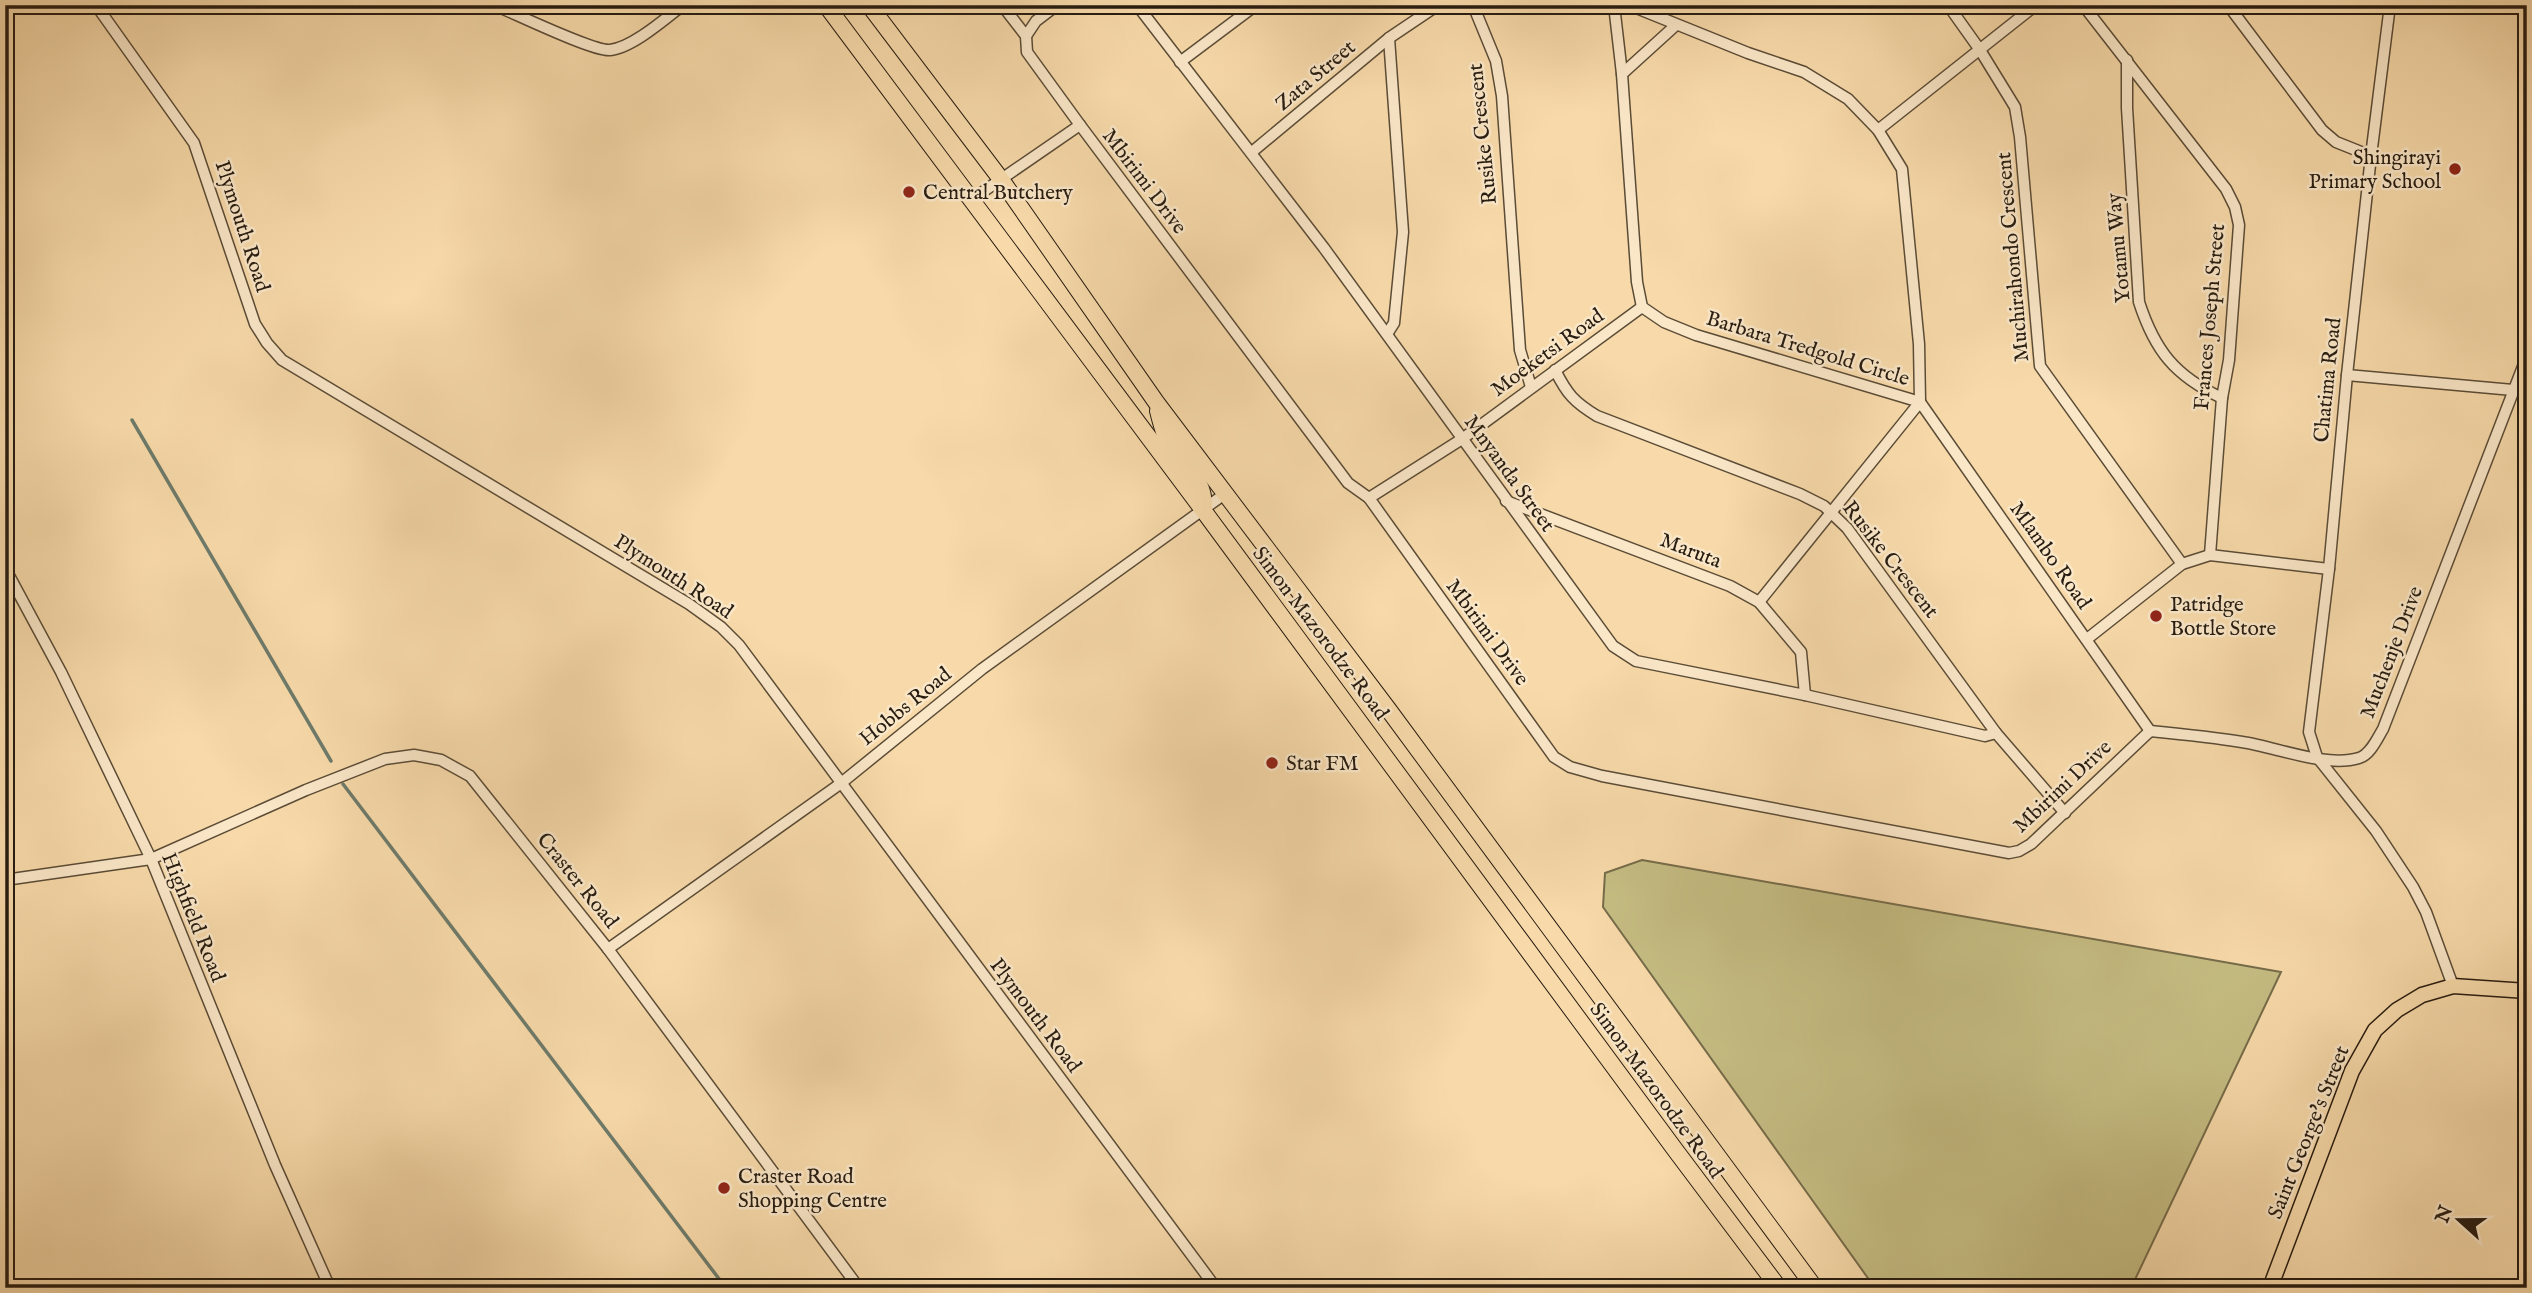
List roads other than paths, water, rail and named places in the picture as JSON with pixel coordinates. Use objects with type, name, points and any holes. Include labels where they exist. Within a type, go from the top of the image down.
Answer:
[{"type":"highway","name":"Simon Mazorodze Road","points":[[826,5],[1779,1288]]},
{"type":"highway","name":"Simon Mazorodze Road","points":[[869,5],[1000,178],[1156,402],[1460,805],[1815,1288]]},
{"type":"highway","points":[[1156,402],[1168,442],[1200,483],[1204,497],[1203,510]]},
{"type":"main road","name":"Saint George's Street","points":[[2270,1288],[2362,1051],[2375,1030],[2396,1010],[2422,995],[2454,986],[2527,991]]},
{"type":"street","name":"Plymouth Road","points":[[96,5],[194,143],[255,324],[282,360],[690,604],[721,627],[739,645],[839,784],[1216,1288]]},
{"type":"street","points":[[494,5],[591,46],[611,50],[654,28],[683,5]]},
{"type":"street","name":"Mbirimi Drive","points":[[1002,5],[1026,37],[1027,52],[1080,125],[1348,483],[1369,498],[1554,757],[1570,767],[1602,776],[2009,853],[2031,844],[2150,731]]},
{"type":"street","points":[[1026,37],[1036,21],[1057,5]]},
{"type":"street","name":"Mnyanda Street","points":[[1138,5],[1252,152],[1387,334],[1506,502],[1613,646],[1622,654],[1636,661],[1805,695],[1985,736],[1996,733]]},
{"type":"street","points":[[1180,62],[1256,5]]},
{"type":"street","name":"Zata Street","points":[[1252,152],[1389,38],[1438,5]]},
{"type":"street","name":"Rusike Crescent","points":[[1473,5],[1496,61],[1502,96],[1520,350],[1531,387]]},
{"type":"street","points":[[1614,5],[1622,74],[1637,282],[1642,307]]},
{"type":"street","name":"Barbara Tredgold Circle","points":[[1629,5],[1804,72],[1847,99],[1878,130],[1902,169],[1919,344],[1920,401],[1696,335],[1664,322],[1642,307]]},
{"type":"street","name":"Muchirahondo Crescent","points":[[1948,5],[2015,107],[2040,366],[2182,564]]},
{"type":"street","points":[[1878,130],[2036,5]]},
{"type":"street","name":"Frances Joseph Street","points":[[2083,5],[2225,189],[2235,207],[2239,225],[2230,359],[2222,397],[2210,555]]},
{"type":"street","name":"Chatima Road","points":[[2317,757],[2309,732],[2329,569],[2371,156],[2390,5]]},
{"type":"street","points":[[2231,6],[2322,130],[2336,142],[2371,156]]},
{"type":"street","points":[[1622,74],[1676,25]]},
{"type":"street","points":[[1387,334],[1394,323],[1403,232],[1389,38]]},
{"type":"street","name":"Yotamu Way","points":[[2127,60],[2127,108],[2139,302],[2147,326],[2176,369],[2198,386],[2222,397]]},
{"type":"street","points":[[971,200],[1080,125]]},
{"type":"street","name":"Moeketsi Road","points":[[1369,498],[1462,439],[1642,307]]},
{"type":"street","name":"Muchenje Drive","points":[[2150,731],[2243,742],[2340,760],[2362,758],[2383,729],[2527,356]]},
{"type":"street","name":"Rusike Crescent","points":[[1555,370],[1566,393],[1578,405],[1597,416],[1800,494],[1824,506],[1847,528],[1996,733],[2065,813]]},
{"type":"street","points":[[2347,375],[2513,390]]},
{"type":"street","points":[[1759,602],[1920,401]]},
{"type":"street","name":"Mlambo Road","points":[[1920,401],[2150,731]]},
{"type":"street","name":"Hobbs Road","points":[[608,949],[839,784],[982,669],[1226,493]]},
{"type":"street","name":"Maruta","points":[[1506,502],[1730,586],[1759,602],[1801,652],[1805,695]]},
{"type":"street","points":[[2087,639],[2182,564],[2210,555],[2329,569]]},
{"type":"street","name":"Highfield Road","points":[[5,568],[61,671],[151,859],[264,1139],[330,1288]]},
{"type":"street","name":"Craster Road","points":[[5,880],[151,859],[306,790],[385,759],[414,755],[441,760],[470,776],[608,949],[859,1288]]},
{"type":"street","points":[[2317,757],[2376,831],[2413,887],[2426,912],[2454,986]]},
{"type":"waterway","points":[[132,420],[331,761]]},
{"type":"waterway","points":[[343,784],[726,1288]]},
{"type":"place","name":"Shingirayi Primary School","points":[[2455,169]]},
{"type":"place","name":"Central Butchery","points":[[909,192]]},
{"type":"place","name":"Patridge Bottle Store","points":[[2156,616]]},
{"type":"place","name":"Star FM","points":[[1272,763]]},
{"type":"place","name":"Craster Road Shopping Centre","points":[[724,1188]]}]
